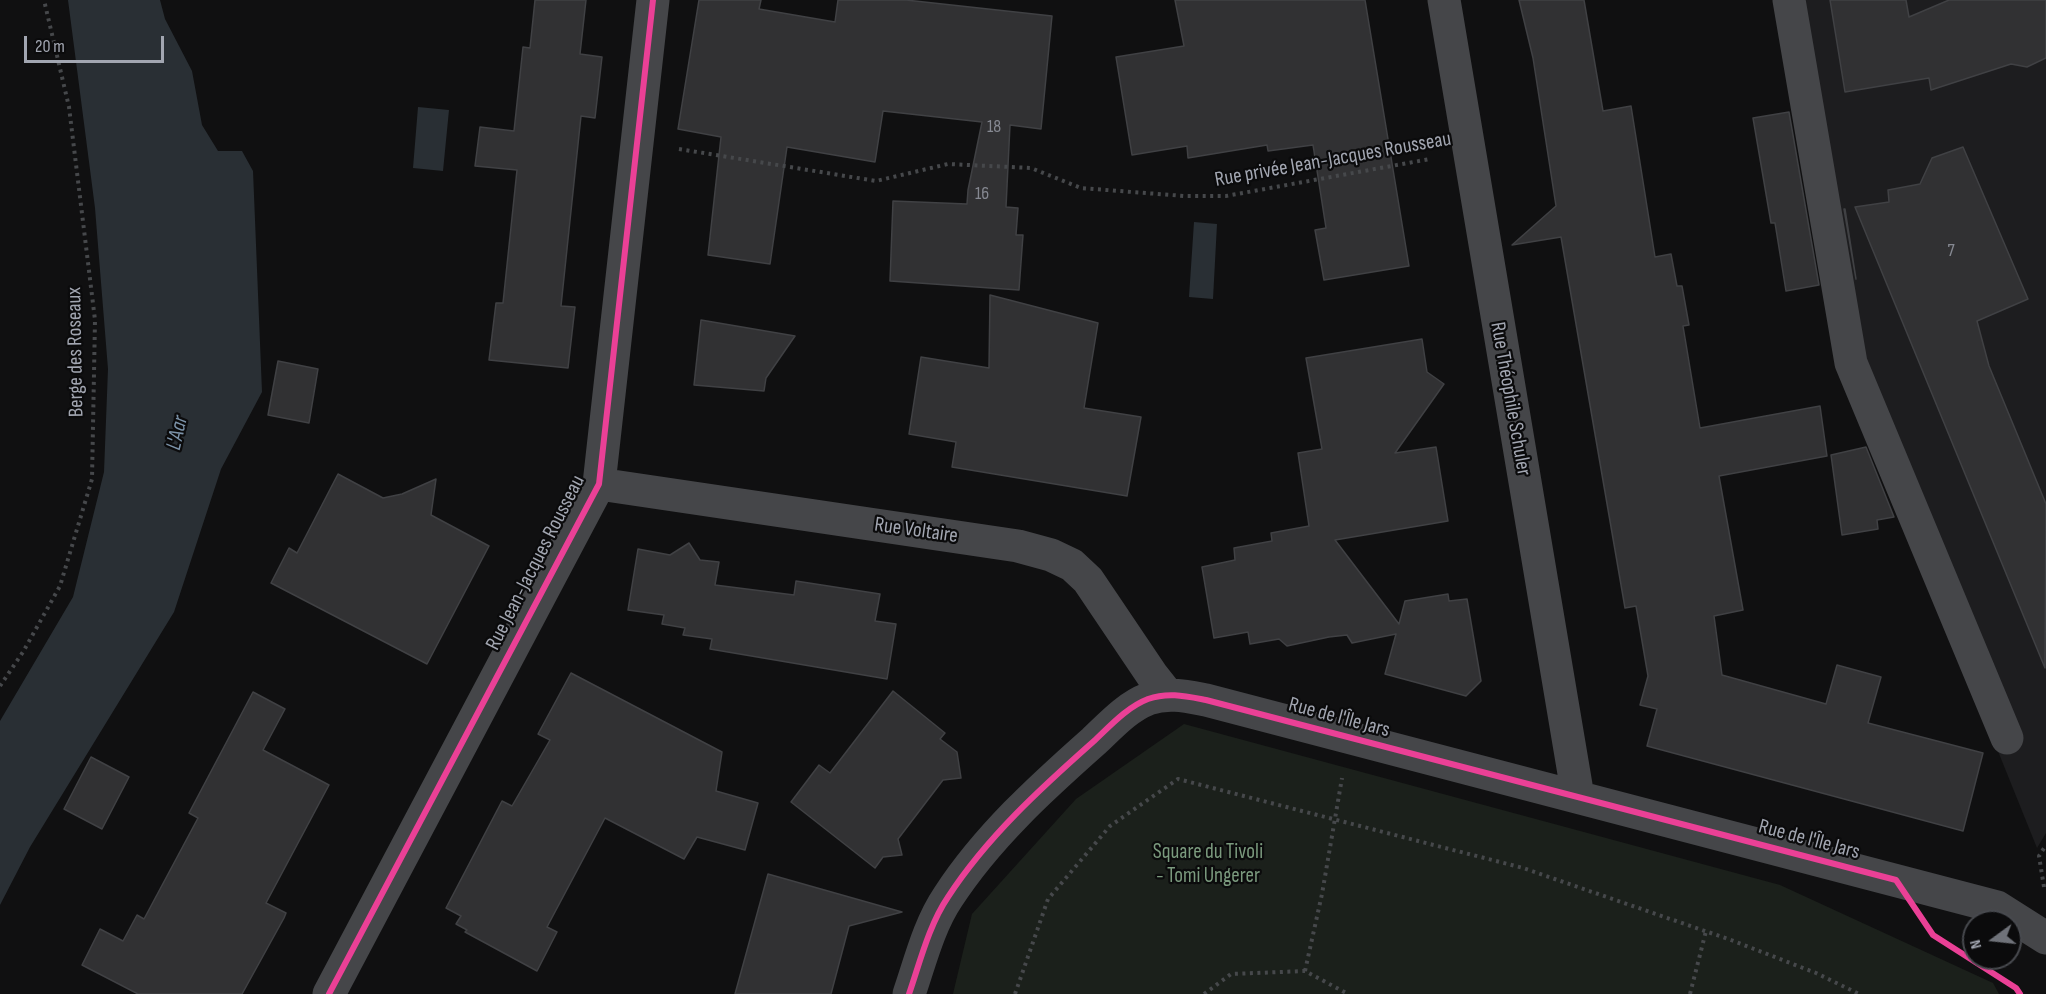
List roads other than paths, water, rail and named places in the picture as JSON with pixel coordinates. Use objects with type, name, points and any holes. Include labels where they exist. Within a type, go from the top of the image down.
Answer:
[{"type":"street","name":"Rue Jean-Jacques Rousseau","points":[[330,994],[599,484],[653,0]]},
{"type":"street","name":"Rue Théophile Schuler","points":[[1444,0],[1578,797]]},
{"type":"street","points":[[1789,0],[1851,363],[2007,738]]},
{"type":"street","name":"Rue Voltaire","points":[[599,484],[1018,546],[1051,555],[1072,565],[1088,580],[1167,694]]},
{"type":"street","name":"Rue de l'Île Jars","points":[[909,994],[928,940],[947,899],[978,855],[1051,779],[1123,715],[1146,700],[1167,694],[1206,700],[1997,907],[2046,938]]},
{"type":"water","name":"L'Aar","points":[[68,0],[160,0],[165,19],[192,71],[202,125],[218,151],[242,151],[253,171],[262,392],[221,469],[174,612],[30,847],[0,905],[0,721],[73,597],[104,472],[108,369],[95,208]]},
{"type":"water","points":[[418,107],[449,110],[443,171],[413,168]]},
{"type":"water","points":[[1194,222],[1217,224],[1213,299],[1189,297]]},
{"type":"park label","name":"Square du Tivoli - Tomi Ungerer","points":[[1208,865]]}]
